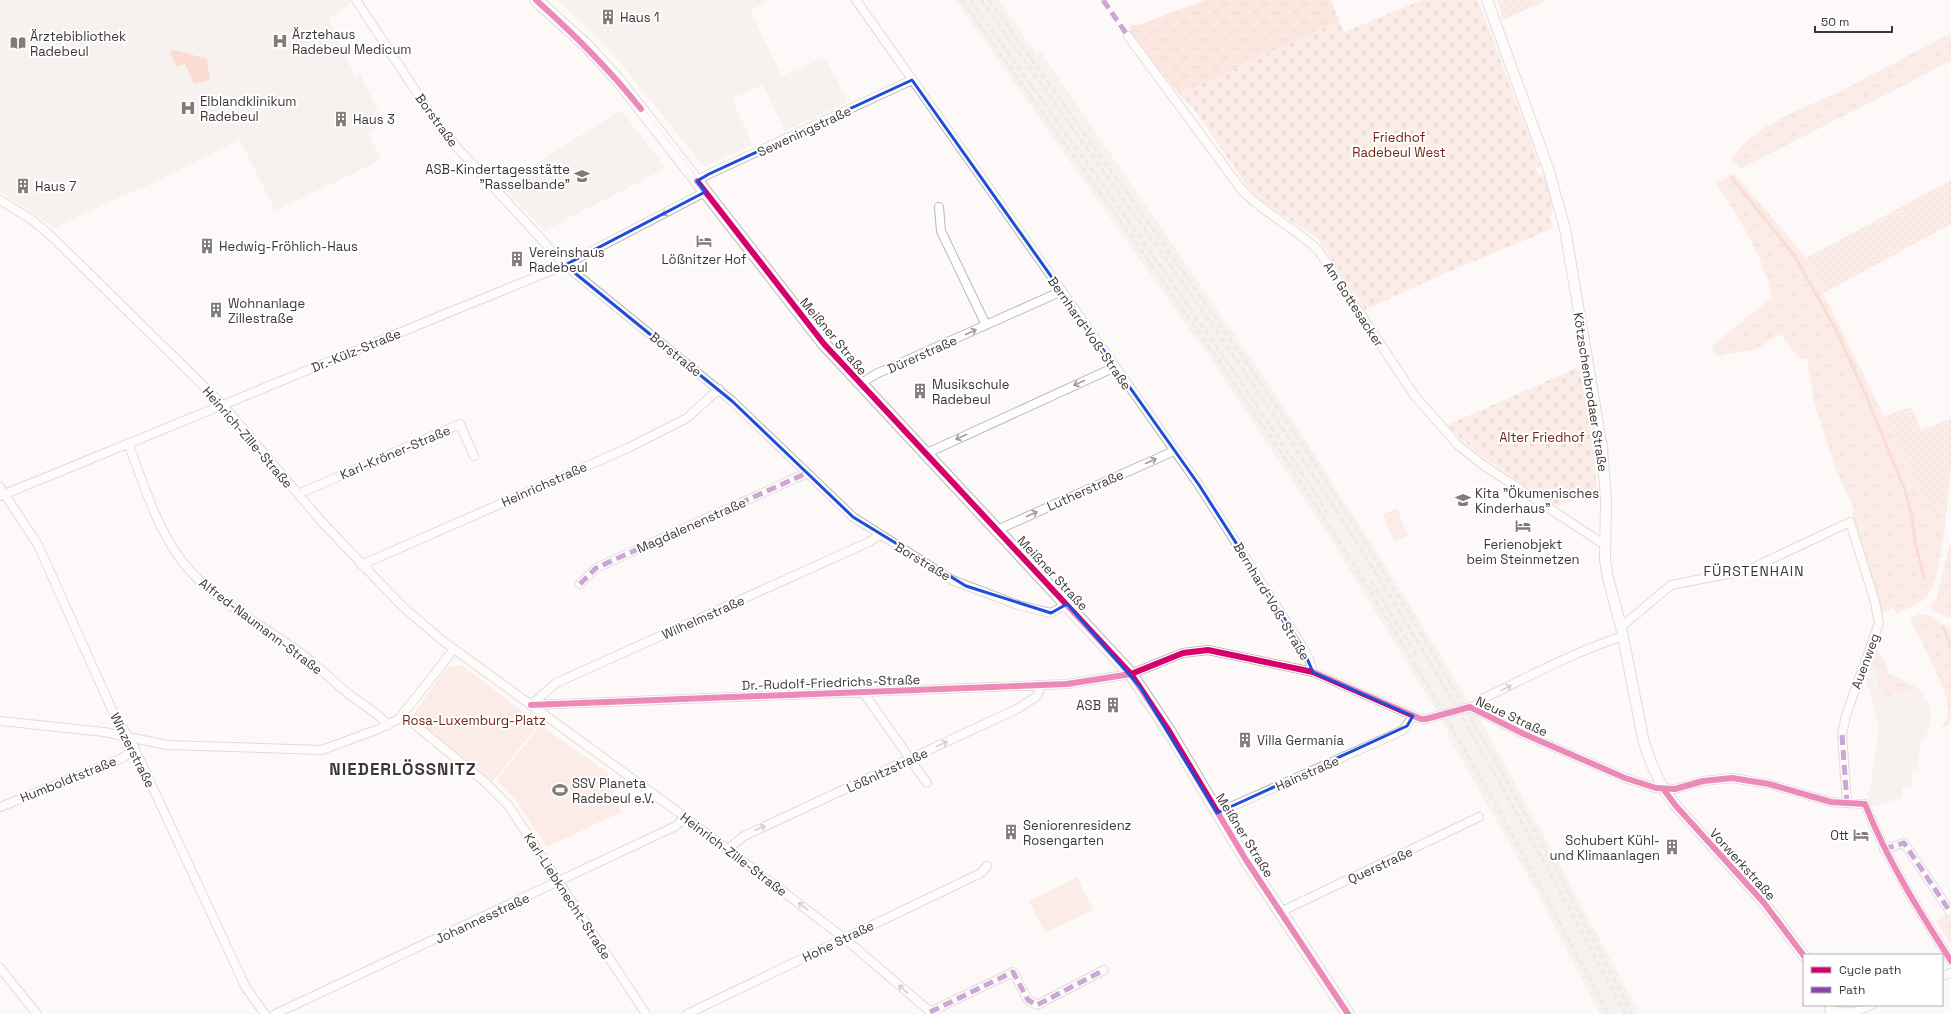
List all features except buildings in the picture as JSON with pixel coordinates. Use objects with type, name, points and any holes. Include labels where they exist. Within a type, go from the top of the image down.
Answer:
[{"type":"main road","name":"Meißner Straße","points":[[536,0],[603,63],[820,339],[925,454],[1067,604],[1130,674],[1169,731],[1217,813],[1280,912],[1348,1014]]},
{"type":"street","name":"Borstraße","points":[[356,0],[442,131],[565,265],[719,390],[845,510],[880,535],[952,580],[1018,605],[1051,613],[1067,604]]},
{"type":"street","name":"Bernhard-Voß-Straße","points":[[856,0],[1220,516],[1300,643],[1309,659],[1313,672]]},
{"type":"street","name":"Kötzschenbrodaer Straße","points":[[1487,0],[1548,168],[1565,229],[1602,448],[1607,511],[1605,545],[1606,569],[1622,632],[1644,743],[1652,765],[1664,790]]},
{"type":"street","name":"Am Gottesacker","points":[[1128,36],[1241,189],[1249,198],[1307,239],[1318,250],[1400,376],[1442,429],[1458,445],[1483,465],[1605,545]]},
{"type":"street","name":"Seweningstraße","points":[[697,181],[709,174],[912,80]]},
{"type":"street","name":"Dr.-Külz-Straße","points":[[2,492],[223,405],[565,265],[705,192]]},
{"type":"street","name":"Heinrich-Zille-Straße","points":[[0,200],[32,220],[51,236],[223,405],[298,494],[361,565],[403,607],[454,649]]},
{"type":"street","points":[[939,207],[941,231],[986,325]]},
{"type":"street","name":"Dürerstraße","points":[[860,384],[876,374],[1062,291]]},
{"type":"street","points":[[925,454],[1115,367]]},
{"type":"street","name":"Heinrichstraße","points":[[361,565],[628,448],[687,418],[719,390]]},
{"type":"street","name":"Karl-Kröner-Straße","points":[[298,494],[460,424],[474,456]]},
{"type":"street","name":"Alfred-Naumann-Straße","points":[[128,443],[156,514],[178,554],[192,573],[212,591],[302,654],[350,695],[383,719],[388,725]]},
{"type":"street","name":"Lutherstraße","points":[[997,530],[1174,450]]},
{"type":"street","name":"Magdalenenstraße","points":[[580,584],[596,568],[807,473]]},
{"type":"street","name":"Winzerstraße","points":[[2,492],[38,545],[113,712],[135,750],[246,988],[265,1014]]},
{"type":"street","name":"Auenweg","points":[[1622,632],[1671,585],[1741,572],[1850,522],[1875,602],[1879,623],[1846,715],[1842,735],[1847,803]]},
{"type":"street","name":"Wilhelmstraße","points":[[531,706],[556,683],[869,542],[880,535]]},
{"type":"street","points":[[1473,708],[1482,699],[1622,632]]},
{"type":"street","points":[[0,722],[72,727],[167,745],[322,750],[394,722],[403,715],[454,649],[531,706]]},
{"type":"street","name":"Neue Straße","points":[[1130,674],[1183,652],[1208,650],[1313,672],[1413,716],[1426,719],[1467,707],[1473,708],[1524,734],[1625,778],[1664,790],[1675,789],[1703,781],[1732,778],[1769,784],[1831,802],[1864,804],[1884,849]]},
{"type":"street","name":"Dr.-Rudolf-Friedrichs-Straße","points":[[531,706],[1041,686],[1067,684],[1130,674]]},
{"type":"street","name":"Lößnitzstraße","points":[[728,849],[744,836],[1019,708],[1037,696],[1041,686]]},
{"type":"street","points":[[863,692],[927,783]]},
{"type":"street","name":"Heinrich-Zille-Straße","points":[[531,706],[685,817],[844,938],[931,1013],[1013,972],[1028,1000],[1038,1006],[1104,970]]},
{"type":"street","name":"Karl-Liebknecht-Straße","points":[[403,715],[486,782],[508,805],[646,1014]]},
{"type":"street","name":"Hainstraße","points":[[1217,813],[1404,729],[1413,716]]},
{"type":"street","name":"Humboldtstraße","points":[[0,807],[120,759],[135,750]]},
{"type":"street","name":"Vorwerkstraße","points":[[1664,790],[1676,806],[1764,903],[1803,955]]},
{"type":"street","name":"Johannesstraße","points":[[274,1014],[676,826],[685,817]]},
{"type":"street","name":"Querstraße","points":[[1280,912],[1479,818]]},
{"type":"street","points":[[1951,914],[1904,843],[1884,849],[1924,920],[1951,962]]},
{"type":"street","name":"Hohe Straße","points":[[687,1014],[981,873],[987,866]]},
{"type":"street","points":[[0,968],[38,1014]]},
{"type":"street","points":[[1830,1010],[1855,1012],[1870,1006]]},
{"type":"highlighted area","points":[[912,80],[1199,485],[1300,643],[1313,672],[1413,716],[1407,726],[1217,813],[1140,687],[1067,604],[1051,613],[966,586],[853,517],[732,401],[565,265],[705,192],[697,181],[709,174]]},
{"type":"shaded area","name":"Elblandklinikum Radebeul","points":[[0,0],[349,0],[351,3],[328,19],[355,76],[360,74],[382,119],[369,134],[381,160],[275,211],[240,140],[151,184],[111,201],[55,228],[0,192]]},
{"type":"shaded area","points":[[558,0],[770,0],[750,10],[782,76],[825,57],[848,102],[785,131],[763,85],[732,99],[753,145],[704,167],[609,49]]},
{"type":"shaded area","points":[[955,0],[999,0],[1036,53],[1040,51],[1291,417],[1404,595],[1483,725],[1640,1014],[1600,1014],[1529,878],[1447,734],[1448,730],[1326,532],[1207,354]]},
{"type":"shaded area","points":[[175,50],[207,59],[210,80],[194,84],[185,64],[177,67],[170,52]]},
{"type":"shaded area","name":"ASB-Kindertagesstätte \"Rasselbande\"","points":[[621,110],[666,168],[544,231],[501,185]]},
{"type":"shaded area","points":[[1870,664],[1874,665],[1882,698],[1919,689],[1929,704],[1931,714],[1930,727],[1925,737],[1921,739],[1917,769],[1912,770],[1913,787],[1902,788],[1902,798],[1871,807],[1867,792],[1870,790],[1879,729],[1865,675]]},
{"type":"green space","points":[[1205,0],[1331,0],[1339,21],[1179,94],[1130,33],[1130,25],[1139,25]]},
{"type":"green space","name":"Friedhof Radebeul West","points":[[1422,0],[1478,0],[1540,166],[1536,169],[1545,178],[1548,186],[1552,207],[1552,215],[1549,217],[1554,228],[1443,274],[1365,310],[1318,239],[1253,195],[1194,109],[1179,94],[1339,21],[1344,32]]},
{"type":"green space","points":[[1497,0],[1548,0],[1503,20]]},
{"type":"green space","points":[[1951,33],[1951,61],[1740,169],[1731,158],[1749,139],[1765,127],[1789,114],[1843,90]]},
{"type":"green space","points":[[1735,174],[1806,258],[1932,514],[1947,508],[1941,555],[1931,591],[1926,598],[1916,605],[1896,614],[1893,608],[1883,614],[1853,521],[1853,507],[1836,470],[1814,403],[1807,359],[1800,359],[1780,334],[1755,350],[1716,356],[1712,346],[1772,297],[1756,251],[1742,224],[1716,183]]},
{"type":"green space","points":[[1951,180],[1951,224],[1824,293],[1806,258]]},
{"type":"green space","name":"Alter Friedhof","points":[[1579,367],[1592,433],[1597,491],[1557,506],[1486,459],[1447,425]]},
{"type":"green space","points":[[1911,407],[1921,430],[1951,419],[1951,465],[1947,508],[1932,514],[1884,416]]},
{"type":"green space","points":[[1397,508],[1408,536],[1394,542],[1383,514]]},
{"type":"green space","points":[[1949,545],[1951,546],[1951,619],[1933,610],[1931,606],[1937,598]]},
{"type":"green space","points":[[1919,614],[1931,616],[1951,629],[1951,723],[1941,729],[1947,716],[1947,703],[1939,679],[1910,619]]},
{"type":"green space","points":[[1876,647],[1886,665],[1889,675],[1892,674],[1919,689],[1882,698],[1874,665],[1870,664]]},
{"type":"green space","name":"Rosa-Luxemburg-Platz","points":[[462,665],[539,724],[493,782],[411,718],[446,668]]},
{"type":"green space","name":"SSV Planeta Radebeul e.V.","points":[[540,725],[607,772],[621,812],[547,847],[516,801],[497,780]]},
{"type":"green space","points":[[1077,877],[1093,910],[1045,933],[1029,901]]},
{"type":"green space","points":[[1946,914],[1951,921],[1951,944],[1936,922]]},
{"type":"waterway","points":[[1731,177],[1794,255],[1834,326],[1864,391],[1905,490],[1924,578]]},
{"type":"waterway","points":[[1943,627],[1951,646]]},
{"type":"tram line","points":[[540,0],[587,43],[622,81],[826,342],[1120,658],[1139,681],[1189,756],[1249,860],[1299,938],[1352,1014]]},
{"type":"tram line","points":[[687,174],[743,245]]},
{"type":"tram line","points":[[929,462],[1037,577]]},
{"type":"tram line","points":[[1127,674],[1149,705],[1173,744]]},
{"type":"tram line","points":[[1335,999],[1344,1014]]},
{"type":"railway","points":[[962,0],[1197,329],[1288,463],[1332,531],[1406,649],[1476,769],[1608,1014]]},
{"type":"railway","points":[[970,0],[1241,382],[1327,512]]},
{"type":"railway","points":[[981,0],[1213,326],[1303,459],[1346,526],[1420,646],[1491,767],[1625,1014]]},
{"type":"railway","points":[[989,0],[1212,314],[1285,419],[1332,491],[1423,637],[1510,786],[1632,1014]]},
{"type":"railway","points":[[1371,581],[1417,656]]},
{"type":"marked path","points":[[1103,0],[1128,36]]},
{"type":"marked path","points":[[580,584],[596,568],[807,473]]},
{"type":"marked path","points":[[1842,735],[1847,803]]},
{"type":"marked path","points":[[1884,849],[1904,843],[1951,913]]},
{"type":"marked path","points":[[930,1012],[1013,972],[1028,1000],[1037,1005],[1104,970]]},
{"type":"cycle path","points":[[536,0],[591,52],[641,109]]},
{"type":"cycle path","points":[[697,181],[824,344],[1131,674],[1169,731],[1246,860],[1348,1014]]},
{"type":"cycle path","points":[[531,705],[1067,684],[1131,674],[1183,653],[1208,650],[1313,672],[1421,719],[1470,707],[1524,734],[1625,778],[1656,788],[1675,789],[1703,781],[1732,778],[1769,784],[1831,802],[1865,804],[1893,865],[1951,961]]},
{"type":"cycle path","points":[[1664,790],[1676,806],[1764,903],[1803,955]]},
{"type":"place","name":"Haus 1","points":[[608,17]]},
{"type":"place","name":"Ärztehaus Radebeul Medicum","points":[[280,41]]},
{"type":"place","name":"Ärztebibliothek Radebeul","points":[[18,43]]},
{"type":"place","name":"Elblandklinikum Radebeul","points":[[188,108]]},
{"type":"place","name":"Haus 3","points":[[341,119]]},
{"type":"place","name":"ASB-Kindertagesstätte \"Rasselbande\"","points":[[582,176]]},
{"type":"place","name":"Haus 7","points":[[23,186]]},
{"type":"place","name":"Lößnitzer Hof","points":[[704,241]]},
{"type":"place","name":"Hedwig-Fröhlich-Haus","points":[[207,246]]},
{"type":"place","name":"Vereinshaus Radebeul","points":[[517,259]]},
{"type":"place","name":"Wohnanlage Zillestraße","points":[[216,310]]},
{"type":"place","name":"Musikschule Radebeul","points":[[920,391]]},
{"type":"place","name":"Kita \"Ökumenisches Kinderhaus\"","points":[[1463,500]]},
{"type":"place","name":"Ferienobjekt beim Steinmetzen","points":[[1523,526]]},
{"type":"place","name":"ASB","points":[[1113,705]]},
{"type":"place","name":"Villa Germania","points":[[1245,740]]},
{"type":"place","name":"SSV Planeta Radebeul e.V.","points":[[560,790]]},
{"type":"place","name":"Seniorenresidenz Rosengarten","points":[[1011,832]]},
{"type":"place","name":"Ott","points":[[1861,835]]},
{"type":"place","name":"Schubert Kühl- und Klimaanlagen","points":[[1672,847]]},
{"type":"district","name":"FÜRSTENHAIN","points":[[1754,571]]},
{"type":"district","name":"NIEDERLÖSSNITZ","points":[[403,769]]}]
